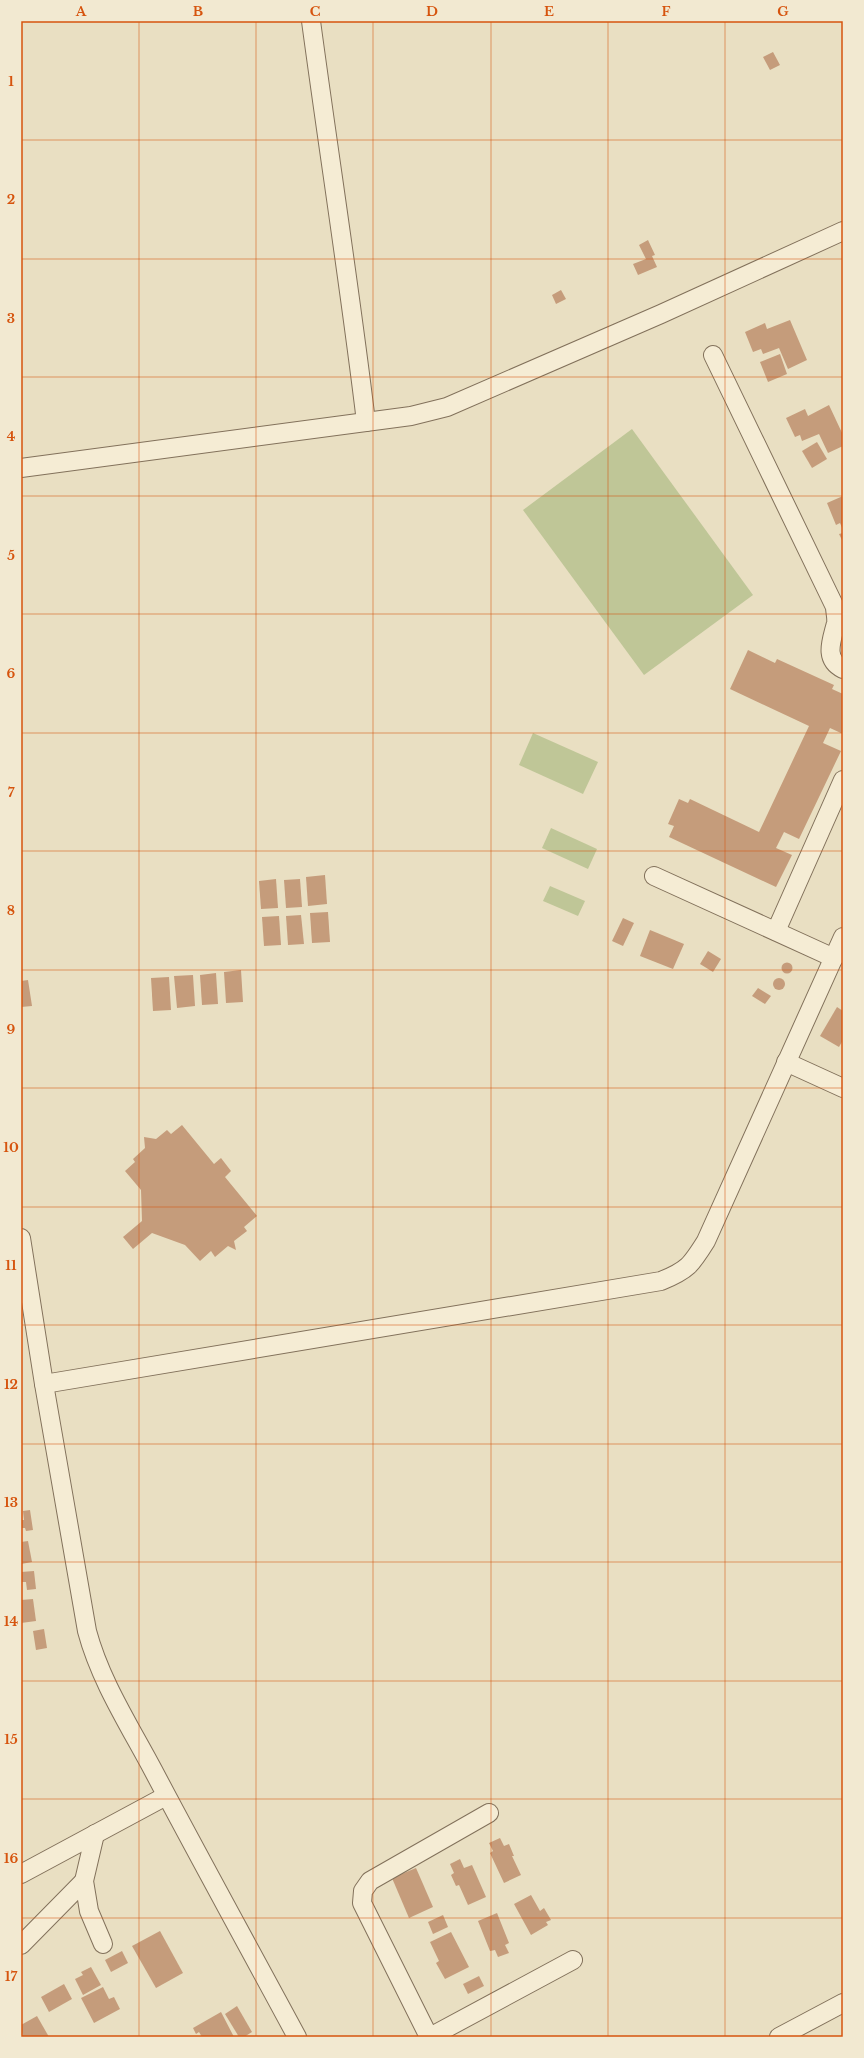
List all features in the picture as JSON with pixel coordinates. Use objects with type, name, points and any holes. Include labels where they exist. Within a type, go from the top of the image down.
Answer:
[{"type":"street","points":[[311,21],[332,179],[350,290],[366,422]]},
{"type":"street","points":[[21,468],[411,416],[453,404],[661,314],[843,231]]},
{"type":"street","points":[[713,355],[835,607],[836,621],[830,645],[831,656],[838,666],[843,669]]},
{"type":"street","points":[[776,932],[843,780]]},
{"type":"street","points":[[654,876],[834,958]]},
{"type":"street","points":[[44,1384],[661,1281],[682,1272],[694,1260],[706,1241],[843,937]]},
{"type":"street","points":[[786,1062],[843,1088]]},
{"type":"street","points":[[21,1238],[44,1384],[87,1631],[92,1648],[104,1676],[166,1796],[297,2037]]},
{"type":"street","points":[[21,1874],[166,1796]]},
{"type":"street","points":[[488,1813],[370,1881],[363,1891],[362,1903],[429,2037],[573,1960]]},
{"type":"street","points":[[96,1834],[84,1881],[91,1916],[103,1944]]},
{"type":"street","points":[[21,1945],[84,1881]]},
{"type":"street","points":[[779,2037],[843,2003]]},
{"type":"green space","points":[[632,429],[753,595],[644,675],[523,510]]},
{"type":"green space","points":[[533,733],[598,762],[583,794],[519,765]]},
{"type":"green space","points":[[551,828],[597,849],[588,869],[542,848]]},
{"type":"green space","points":[[550,886],[585,901],[578,916],[543,901]]},
{"type":"building","points":[[773,52],[780,65],[770,70],[763,57]]},
{"type":"building","points":[[648,240],[655,255],[652,256],[657,267],[638,275],[633,264],[646,259],[639,245]]},
{"type":"building","points":[[561,290],[566,299],[556,304],[552,295]]},
{"type":"building","points":[[790,320],[807,360],[788,369],[779,348],[763,354],[761,349],[753,352],[745,332],[765,323],[767,329]]},
{"type":"building","points":[[780,354],[787,374],[768,382],[760,362]]},
{"type":"building","points":[[829,405],[843,435],[843,446],[828,453],[819,434],[802,441],[800,435],[795,437],[786,418],[805,409],[808,416]]},
{"type":"building","points":[[817,442],[827,459],[812,468],[802,451]]},
{"type":"building","points":[[843,496],[843,530],[840,523],[836,525],[827,503]]},
{"type":"building","points":[[843,533],[843,542],[839,534]]},
{"type":"building","points":[[748,650],[775,663],[777,659],[834,685],[832,689],[843,694],[843,734],[830,728],[823,743],[841,751],[799,839],[784,832],[776,848],[792,855],[776,887],[669,837],[674,826],[668,824],[679,799],[688,803],[690,799],[759,832],[809,726],[730,689]]},
{"type":"building","points":[[325,875],[327,904],[308,906],[306,877]]},
{"type":"building","points":[[276,879],[278,908],[261,909],[259,881]]},
{"type":"building","points":[[300,879],[302,907],[286,908],[284,880]]},
{"type":"building","points":[[328,912],[330,942],[312,943],[310,913]]},
{"type":"building","points":[[301,915],[304,944],[288,945],[286,916]]},
{"type":"building","points":[[279,916],[281,945],[264,946],[262,917]]},
{"type":"building","points":[[623,918],[634,923],[623,946],[612,941]]},
{"type":"building","points":[[650,930],[684,944],[673,969],[640,956]]},
{"type":"building","points":[[708,951],[721,959],[713,972],[700,964]]},
{"type":"building","points":[[787,962],[791,964],[793,968],[791,972],[787,974],[783,972],[781,968],[783,964]]},
{"type":"building","points":[[241,970],[243,1002],[226,1003],[224,972]]},
{"type":"building","points":[[216,973],[218,1004],[202,1005],[200,975]]},
{"type":"building","points":[[193,975],[195,1006],[177,1008],[174,976]]},
{"type":"building","points":[[169,977],[171,1010],[153,1011],[151,978]]},
{"type":"building","points":[[777,978],[781,978],[785,984],[781,990],[777,990],[773,986],[773,982]]},
{"type":"building","points":[[28,980],[32,1006],[21,1007],[21,981]]},
{"type":"building","points":[[758,988],[771,996],[765,1004],[752,996]]},
{"type":"building","points":[[837,1007],[843,1011],[843,1040],[839,1047],[820,1036]]},
{"type":"building","points":[[182,1125],[214,1164],[221,1158],[231,1171],[225,1177],[257,1216],[244,1227],[247,1231],[234,1241],[236,1250],[228,1246],[215,1257],[211,1251],[200,1261],[185,1245],[152,1233],[133,1249],[123,1237],[142,1221],[141,1190],[125,1171],[135,1162],[133,1159],[145,1148],[144,1137],[156,1139],[167,1130],[171,1134]]},
{"type":"building","points":[[30,1510],[33,1530],[26,1531],[25,1528],[21,1528],[21,1520],[24,1520],[23,1511]]},
{"type":"building","points":[[28,1541],[32,1562],[21,1564],[21,1542]]},
{"type":"building","points":[[34,1571],[36,1589],[27,1590],[26,1582],[21,1582],[21,1572]]},
{"type":"building","points":[[33,1599],[36,1621],[21,1623],[21,1600]]},
{"type":"building","points":[[44,1629],[47,1648],[36,1650],[33,1631]]},
{"type":"building","points":[[500,1838],[504,1846],[509,1844],[514,1856],[512,1856],[521,1875],[504,1883],[490,1853],[493,1851],[489,1843]]},
{"type":"building","points":[[460,1859],[464,1868],[472,1865],[486,1897],[468,1905],[459,1885],[456,1886],[451,1875],[454,1873],[450,1864]]},
{"type":"building","points":[[416,1868],[433,1907],[409,1918],[392,1878]]},
{"type":"building","points":[[531,1895],[540,1911],[544,1908],[551,1920],[546,1922],[548,1925],[531,1935],[514,1904]]},
{"type":"building","points":[[497,1913],[509,1943],[505,1945],[509,1953],[498,1957],[495,1950],[490,1951],[478,1921]]},
{"type":"building","points":[[443,1915],[448,1927],[433,1934],[428,1922]]},
{"type":"building","points":[[160,1931],[183,1973],[156,1988],[132,1946]]},
{"type":"building","points":[[451,1932],[469,1967],[445,1979],[436,1963],[439,1961],[430,1942]]},
{"type":"building","points":[[122,1951],[128,1963],[111,1972],[105,1960]]},
{"type":"building","points":[[91,1967],[101,1985],[83,1995],[75,1979],[83,1975],[81,1972]]},
{"type":"building","points":[[479,1976],[484,1986],[468,1994],[463,1984]]},
{"type":"building","points":[[64,1984],[72,1999],[49,2012],[41,1997]]},
{"type":"building","points":[[103,1987],[109,1999],[114,1997],[120,2009],[94,2023],[81,1998]]},
{"type":"building","points":[[237,2006],[252,2032],[244,2037],[239,2037],[225,2014]]},
{"type":"building","points":[[221,2012],[234,2037],[202,2037],[199,2032],[196,2034],[193,2028]]},
{"type":"building","points":[[37,2016],[49,2037],[23,2037],[21,2025]]}]
